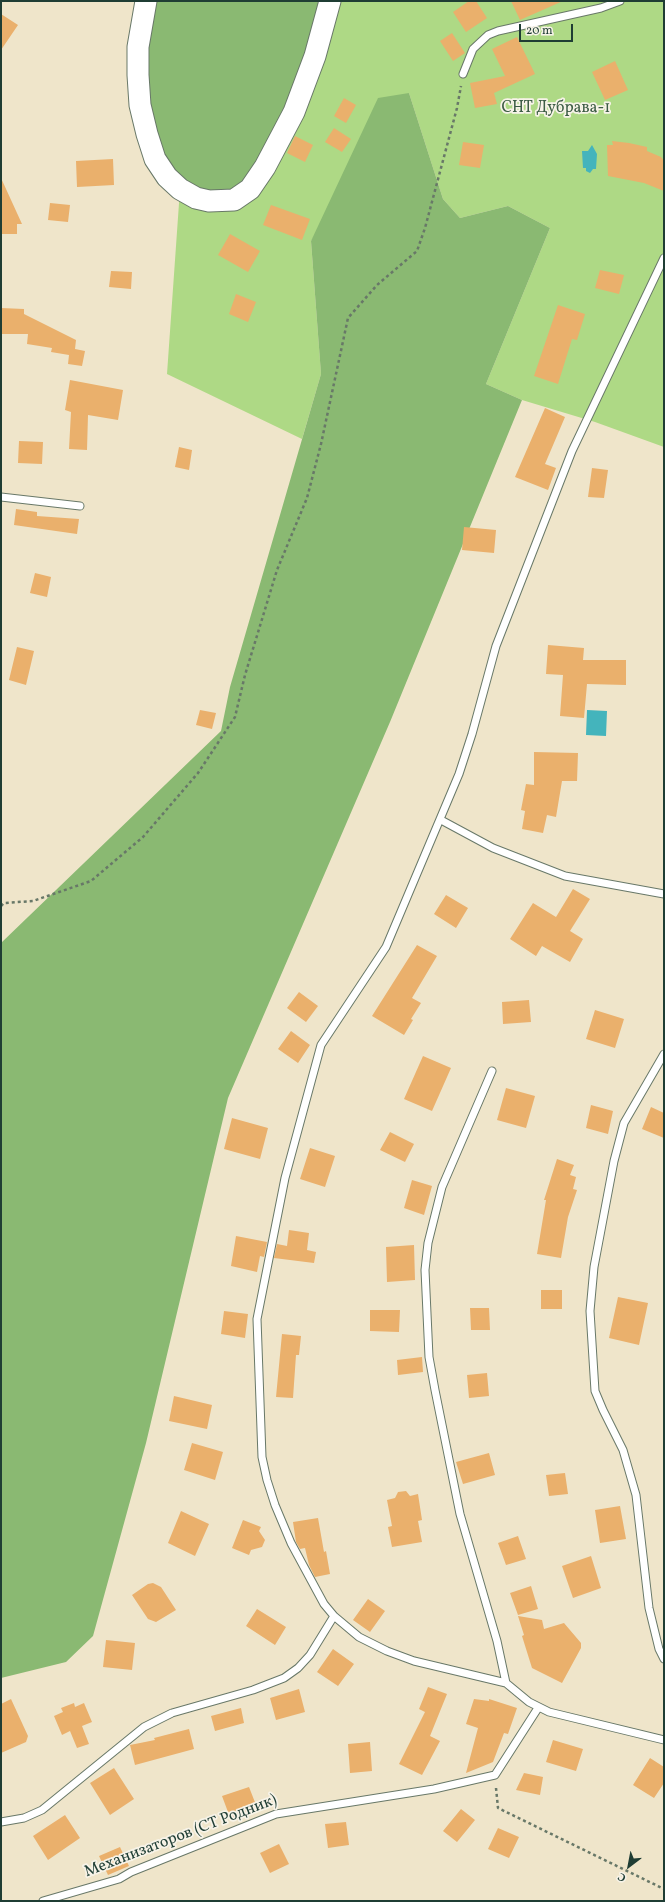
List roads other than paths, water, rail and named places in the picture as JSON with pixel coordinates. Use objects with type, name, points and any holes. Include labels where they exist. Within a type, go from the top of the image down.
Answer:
[{"type":"street","points":[[146,1],[138,47],[138,75],[140,105],[155,159],[167,177],[180,189],[196,198],[216,201],[234,200],[250,189],[265,167],[294,112],[315,56],[330,1]]},
{"type":"lane","points":[[463,74],[473,49],[488,35],[498,31],[601,8],[620,1]]},
{"type":"lane","points":[[664,258],[572,451],[496,646],[472,734],[459,774],[441,820],[386,947],[321,1045],[285,1178],[257,1319],[262,1456],[267,1480],[275,1505],[291,1543],[324,1604],[334,1616],[359,1637],[387,1651],[414,1661],[506,1683],[538,1708],[664,1740]]},
{"type":"lane","points":[[1,497],[80,506]]},
{"type":"lane","points":[[441,820],[493,848],[565,876],[664,894]]},
{"type":"lane","points":[[664,1054],[624,1123],[614,1161],[594,1267],[590,1310],[595,1391],[602,1410],[624,1450],[636,1495],[649,1608],[655,1636],[664,1659]]},
{"type":"lane","points":[[492,1072],[442,1187],[428,1243],[425,1270],[429,1357],[435,1390],[460,1514],[497,1641],[506,1683]]},
{"type":"lane","points":[[1,1822],[24,1818],[42,1810],[144,1727],[172,1713],[253,1690],[284,1678],[298,1668],[310,1655],[334,1616]]},
{"type":"lane","name":"Механизаторов (СТ Родник)","points":[[43,1901],[119,1879],[131,1872],[276,1814],[434,1789],[495,1775],[538,1708]]},
{"type":"water","points":[[592,145],[597,154],[596,169],[593,169],[590,173],[586,171],[586,168],[583,168],[582,151],[588,151]]},
{"type":"water","points":[[587,710],[607,711],[606,736],[586,735]]},
{"type":"park label","name":"СНТ Дубрава-1","points":[[556,109]]}]
